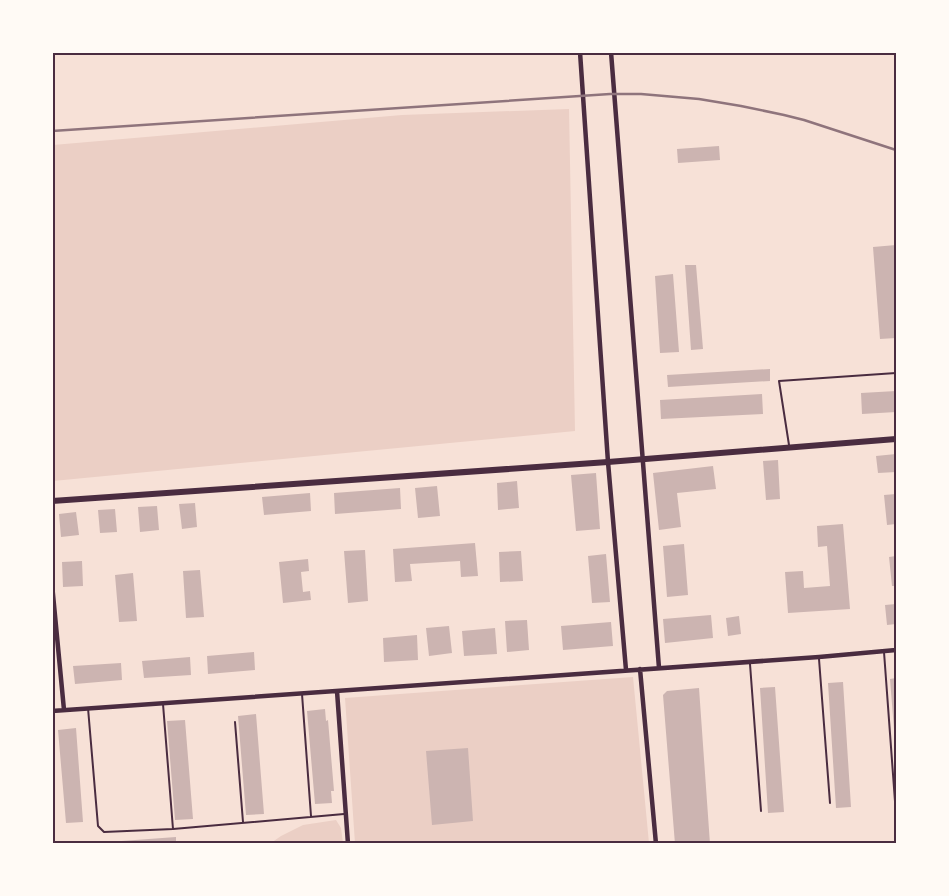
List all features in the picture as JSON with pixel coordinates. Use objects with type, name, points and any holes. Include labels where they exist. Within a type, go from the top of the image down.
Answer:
[{"type":"main road","points":[[52,501],[896,440]]},
{"type":"street","points":[[580,52],[608,462],[626,670]]},
{"type":"street","points":[[611,52],[659,668]]},
{"type":"street","points":[[52,584],[64,710]]},
{"type":"street","points":[[52,711],[896,650]]},
{"type":"street","points":[[640,669],[656,844]]},
{"type":"street","points":[[337,691],[348,844]]},
{"type":"lane","points":[[790,448],[778,381],[896,373]]},
{"type":"lane","points":[[884,652],[896,815]]},
{"type":"lane","points":[[819,657],[830,803]]},
{"type":"lane","points":[[750,662],[761,811]]},
{"type":"lane","points":[[302,693],[311,816]]},
{"type":"lane","points":[[163,703],[173,829]]},
{"type":"lane","points":[[88,708],[98,826],[104,832],[173,829],[346,814]]},
{"type":"lane","points":[[235,722],[243,822]]},
{"type":"shaded area","points":[[569,109],[575,431],[53,481],[53,145],[402,115]]},
{"type":"shaded area","points":[[633,677],[649,843],[355,843],[345,698]]},
{"type":"shaded area","points":[[336,820],[341,828],[343,843],[271,843],[303,825]]},
{"type":"building","points":[[719,146],[720,160],[678,163],[677,149]]},
{"type":"building","points":[[896,245],[896,338],[880,339],[873,247]]},
{"type":"building","points":[[685,265],[696,265],[703,349],[691,350]]},
{"type":"building","points":[[673,274],[679,352],[660,353],[655,276]]},
{"type":"building","points":[[770,369],[770,381],[668,387],[667,375]]},
{"type":"building","points":[[896,391],[896,412],[862,414],[861,393]]},
{"type":"building","points":[[762,394],[763,414],[661,419],[660,400]]},
{"type":"building","points":[[896,454],[896,472],[878,473],[876,456]]},
{"type":"building","points":[[778,460],[780,499],[766,500],[763,461]]},
{"type":"building","points":[[713,466],[716,489],[677,493],[681,527],[659,530],[653,473]]},
{"type":"building","points":[[596,473],[600,529],[576,531],[571,475]]},
{"type":"building","points":[[517,481],[519,508],[498,510],[497,483]]},
{"type":"building","points":[[437,486],[440,516],[418,518],[415,488]]},
{"type":"building","points":[[400,488],[401,509],[335,514],[334,493]]},
{"type":"building","points":[[310,493],[311,511],[264,515],[262,497]]},
{"type":"building","points":[[896,494],[896,524],[887,525],[884,495]]},
{"type":"building","points":[[195,503],[197,527],[182,529],[179,504]]},
{"type":"building","points":[[157,506],[159,530],[140,532],[138,507]]},
{"type":"building","points":[[115,509],[117,532],[100,533],[98,510]]},
{"type":"building","points":[[76,512],[79,535],[61,537],[59,514]]},
{"type":"building","points":[[843,524],[850,609],[788,613],[785,572],[803,571],[804,588],[830,586],[827,546],[818,547],[817,526]]},
{"type":"building","points":[[475,543],[478,576],[461,577],[460,561],[410,564],[412,581],[395,582],[393,549]]},
{"type":"building","points":[[684,544],[688,595],[667,597],[663,546]]},
{"type":"building","points":[[365,550],[368,601],[348,603],[344,551]]},
{"type":"building","points":[[521,551],[523,581],[500,582],[499,552]]},
{"type":"building","points":[[606,554],[610,602],[592,603],[588,556]]},
{"type":"building","points":[[896,556],[896,586],[892,586],[889,557]]},
{"type":"building","points":[[308,559],[309,571],[301,572],[303,592],[310,591],[311,600],[283,603],[279,562]]},
{"type":"building","points":[[82,561],[83,586],[63,587],[62,562]]},
{"type":"building","points":[[200,570],[204,617],[186,618],[183,571]]},
{"type":"building","points":[[133,573],[137,621],[119,622],[115,575]]},
{"type":"building","points":[[896,604],[896,624],[887,625],[885,605]]},
{"type":"building","points":[[711,615],[713,638],[665,643],[663,619]]},
{"type":"building","points":[[739,616],[741,634],[728,636],[726,618]]},
{"type":"building","points":[[527,620],[529,650],[507,652],[505,621]]},
{"type":"building","points":[[611,622],[613,646],[563,650],[561,626]]},
{"type":"building","points":[[449,626],[452,653],[429,656],[426,628]]},
{"type":"building","points":[[495,628],[497,654],[464,656],[462,631]]},
{"type":"building","points":[[417,635],[418,660],[384,662],[383,638]]},
{"type":"building","points":[[254,652],[255,670],[208,674],[207,656]]},
{"type":"building","points":[[190,657],[191,675],[144,678],[142,661]]},
{"type":"building","points":[[121,663],[122,680],[75,684],[73,666]]},
{"type":"building","points":[[896,678],[896,742],[895,742],[890,679]]},
{"type":"building","points":[[843,682],[851,807],[836,808],[828,683]]},
{"type":"building","points":[[775,687],[784,812],[768,813],[760,688]]},
{"type":"building","points":[[699,688],[710,844],[675,844],[663,695],[667,691]]},
{"type":"building","points":[[325,709],[326,721],[328,720],[334,791],[331,791],[332,803],[315,804],[307,711]]},
{"type":"building","points":[[256,714],[264,814],[246,815],[238,716]]},
{"type":"building","points":[[185,720],[193,819],[175,820],[167,721]]},
{"type":"building","points":[[76,728],[83,822],[66,823],[58,730]]},
{"type":"building","points":[[468,748],[473,821],[432,825],[426,751]]},
{"type":"building","points":[[176,837],[176,844],[108,844],[108,842]]},
{"type":"railway","points":[[52,131],[610,94],[641,94],[699,99],[784,115],[896,150]]}]
